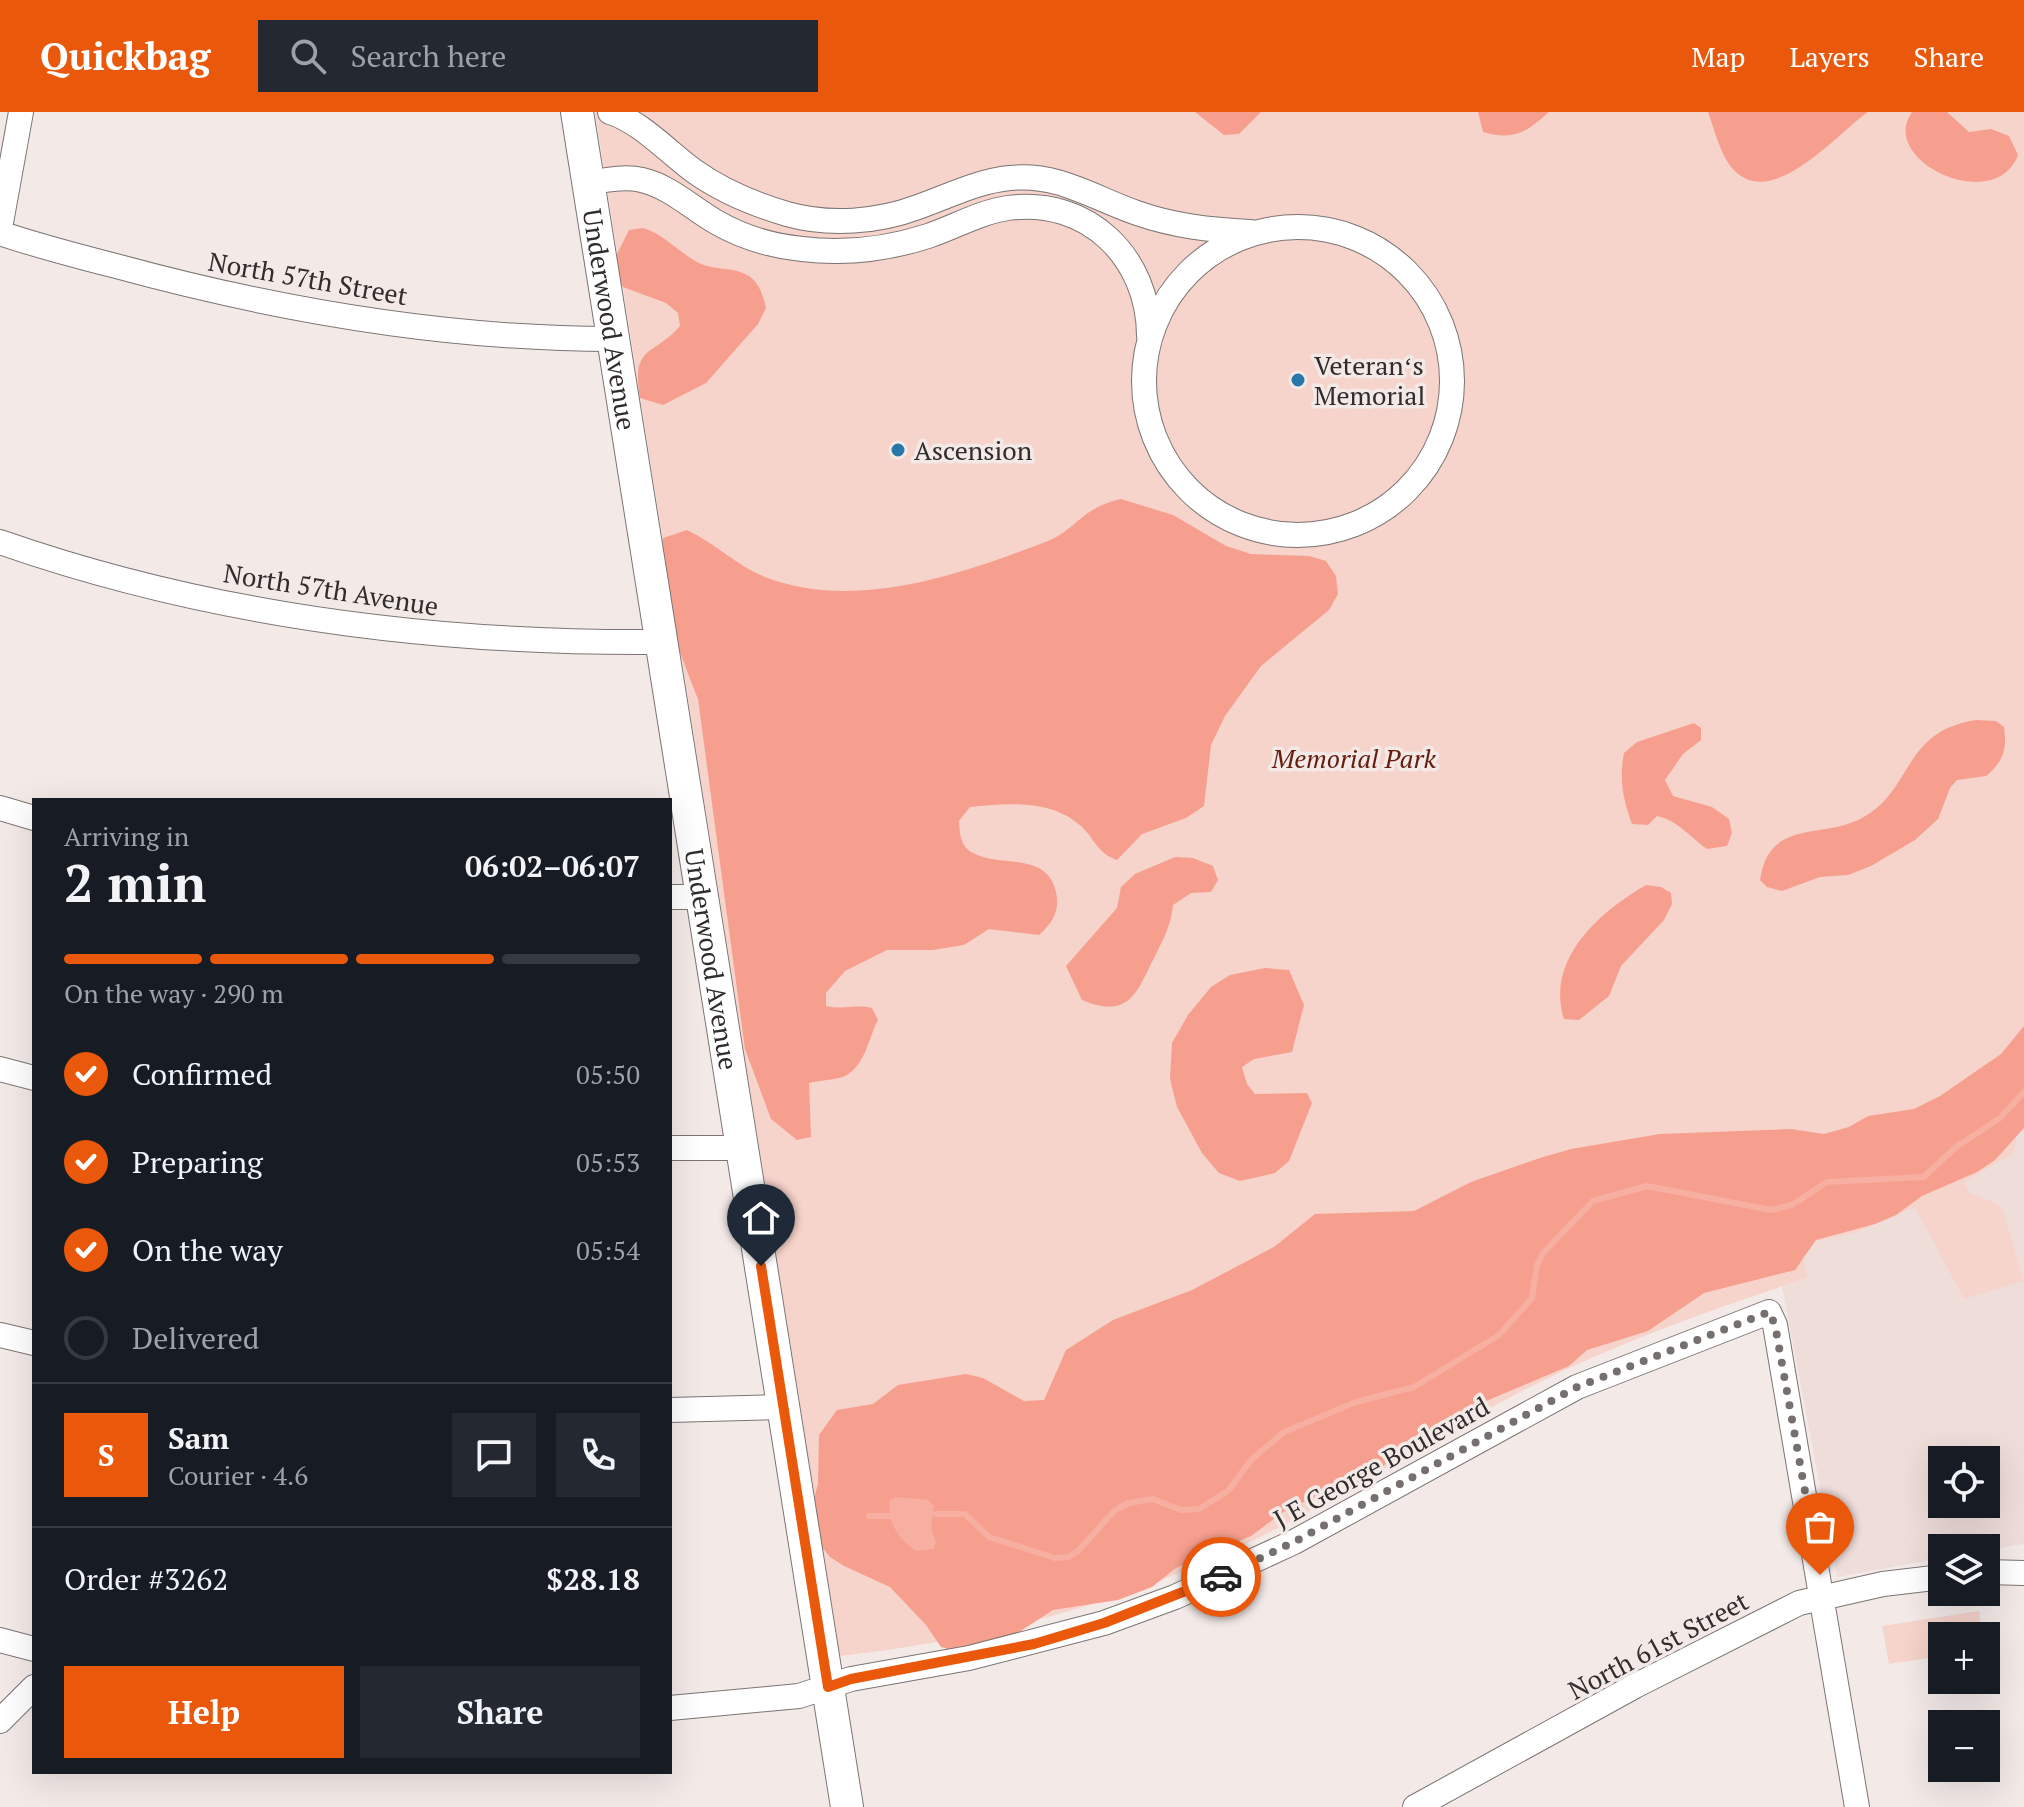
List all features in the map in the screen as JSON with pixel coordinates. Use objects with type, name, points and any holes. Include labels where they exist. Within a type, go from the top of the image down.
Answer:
[{"type":"main road","name":"Underwood Avenue","points":[[577,112],[847,1807]]},
{"type":"street","points":[[0,230],[21,112]]},
{"type":"street","points":[[588,183],[644,180],[717,223],[755,240],[822,251],[861,250],[905,243],[1006,208],[1056,211],[1095,228],[1127,258],[1145,297],[1149,342],[1144,389],[1155,438],[1182,482],[1222,515],[1255,529],[1282,534],[1321,533],[1368,518],[1411,485],[1426,465],[1442,433],[1451,396],[1447,345],[1427,297],[1393,260],[1349,235],[1299,226],[1256,232],[1170,223],[1072,184],[1031,177],[986,182],[915,208],[878,217],[836,221],[791,215],[754,204],[717,186],[635,125],[610,112]]},
{"type":"street","name":"North 57th Street","points":[[0,230],[161,279],[324,313],[458,330],[613,339]]},
{"type":"street","points":[[1149,342],[1163,306],[1184,277],[1227,244],[1256,232]]},
{"type":"street","name":"North 57th Avenue","points":[[0,542],[161,589],[258,610],[358,625],[508,640],[662,642]]},
{"type":"street","points":[[0,808],[32,817]]},
{"type":"street","points":[[672,897],[703,897]]},
{"type":"street","points":[[0,1069],[32,1077]]},
{"type":"street","points":[[672,1148],[743,1148]]},
{"type":"street","name":"J E George Boulevard","points":[[672,1708],[799,1696],[851,1679],[1034,1644],[1175,1597],[1294,1542],[1577,1387],[1769,1312],[1775,1325],[1824,1597]]},
{"type":"street","points":[[0,1335],[32,1343]]},
{"type":"street","points":[[672,1410],[783,1407]]},
{"type":"street","points":[[2000,1572],[2024,1573]]},
{"type":"street","name":"North 61st Street","points":[[1415,1807],[1635,1686],[1799,1603],[1928,1579]]},
{"type":"street","points":[[1824,1597],[1857,1807]]},
{"type":"street","points":[[0,1640],[32,1648]]},
{"type":"street","points":[[0,1721],[32,1689]]},
{"type":"shaded area","points":[[1195,112],[1261,112],[1239,134],[1224,135]]},
{"type":"shaded area","points":[[1478,112],[1549,112],[1519,133],[1494,135],[1483,132]]},
{"type":"shaded area","points":[[1708,112],[1868,112],[1801,166],[1782,177],[1762,182],[1745,178],[1729,164]]},
{"type":"shaded area","points":[[1912,112],[1947,112],[1969,132],[1991,129],[2009,136],[2018,155],[2005,173],[1987,181],[1965,181],[1943,175],[1924,163],[1911,148],[1906,130]]},
{"type":"shaded area","points":[[643,228],[659,235],[701,264],[749,276],[758,286],[766,308],[758,324],[706,383],[663,405],[640,398],[639,368],[646,353],[680,326],[678,313],[666,303],[623,287],[612,264],[629,230]]},
{"type":"shaded area","points":[[1121,499],[1173,515],[1226,546],[1251,554],[1309,556],[1326,561],[1336,576],[1338,594],[1329,610],[1261,666],[1225,716],[1211,745],[1204,806],[1186,818],[1142,834],[1117,860],[1101,850],[1081,826],[1056,811],[1013,804],[970,807],[959,821],[965,847],[984,857],[1022,863],[1043,871],[1051,879],[1056,892],[1054,916],[1039,935],[989,929],[964,945],[933,950],[887,950],[845,971],[826,993],[826,1006],[872,1008],[878,1020],[863,1057],[853,1070],[843,1077],[809,1083],[811,1137],[797,1140],[771,1119],[745,1049],[698,699],[665,598],[661,556],[663,538],[687,530],[755,572],[800,587],[836,591],[872,590],[945,576],[1048,541],[1088,513]]},
{"type":"shaded area","points":[[1976,720],[1996,721],[2004,727],[2005,742],[2000,760],[1986,776],[1957,780],[1950,788],[1938,819],[1915,840],[1871,866],[1848,875],[1820,877],[1782,891],[1767,887],[1760,880],[1765,860],[1774,847],[1799,834],[1862,818],[1891,793],[1910,763],[1934,736],[1952,726]]},
{"type":"shaded area","points":[[1694,723],[1701,728],[1701,740],[1683,754],[1665,780],[1673,796],[1712,807],[1729,819],[1732,833],[1727,846],[1707,849],[1677,825],[1657,816],[1648,825],[1632,824],[1626,806],[1622,780],[1624,753],[1637,742]]},
{"type":"shaded area","points":[[1175,857],[1193,858],[1213,866],[1218,880],[1211,892],[1191,893],[1173,905],[1163,939],[1142,982],[1129,999],[1111,1007],[1082,1000],[1066,966],[1117,908],[1121,887],[1135,874]]},
{"type":"shaded area","points":[[1646,885],[1661,887],[1671,893],[1672,904],[1664,920],[1621,966],[1609,996],[1579,1020],[1564,1019],[1560,997],[1562,977],[1580,940],[1611,909]]},
{"type":"shaded area","points":[[1265,968],[1289,970],[1304,1005],[1292,1052],[1254,1059],[1242,1067],[1247,1084],[1255,1094],[1307,1093],[1312,1103],[1289,1161],[1275,1173],[1240,1181],[1219,1173],[1202,1153],[1177,1107],[1170,1079],[1172,1043],[1188,1015],[1211,987],[1230,975]]},
{"type":"shaded area","points":[[2024,1026],[2024,1128],[1995,1160],[1977,1172],[1922,1196],[1896,1215],[1875,1224],[1816,1240],[1795,1270],[1704,1293],[1648,1331],[1587,1350],[1569,1366],[1467,1409],[1405,1449],[1346,1495],[1294,1504],[1251,1536],[1176,1568],[1152,1587],[1118,1600],[1053,1610],[1016,1634],[957,1652],[941,1647],[926,1625],[890,1587],[844,1566],[830,1557],[817,1541],[812,1506],[818,1484],[819,1435],[837,1410],[873,1404],[898,1385],[966,1374],[983,1378],[1024,1401],[1044,1400],[1066,1350],[1113,1320],[1192,1290],[1274,1247],[1315,1214],[1414,1211],[1471,1182],[1540,1158],[1571,1149],[1660,1134],[1791,1129],[1824,1134],[1849,1127],[1868,1116],[1914,1109],[1940,1096],[2001,1054]]},
{"type":"shaded area","points":[[2024,1125],[2024,1544],[2000,1548],[2000,1534],[1928,1534],[1928,1561],[1837,1577],[1782,1286],[1807,1278],[1803,1253],[1808,1243],[1858,1232],[1915,1206]]},
{"type":"shaded area","points":[[896,1497],[928,1500],[934,1506],[931,1528],[936,1541],[934,1549],[916,1551],[899,1536],[889,1508],[890,1500]]},
{"type":"green space","name":"Memorial Park","points":[[595,112],[2024,112],[2024,1125],[2018,1127],[2014,1153],[1964,1182],[1969,1193],[1994,1202],[2003,1210],[2024,1281],[1964,1299],[1915,1207],[1858,1232],[1808,1243],[1803,1253],[1807,1278],[1665,1328],[1560,1372],[1468,1420],[1295,1519],[1187,1570],[1074,1610],[1016,1625],[958,1638],[840,1656]]},
{"type":"green space","points":[[1979,1611],[1980,1622],[1928,1622],[1928,1658],[1889,1664],[1882,1626]]},
{"type":"waterway","points":[[936,1514],[965,1514],[989,1537],[1055,1558],[1068,1557],[1078,1551],[1115,1510],[1129,1503],[1153,1499],[1181,1510],[1199,1509],[1228,1491],[1251,1460],[1284,1432],[1356,1402],[1414,1387],[1499,1335],[1532,1298],[1537,1265],[1543,1253],[1593,1201],[1647,1186],[1771,1210],[1792,1205],[1827,1182],[1924,1177],[1956,1147],[2000,1118],[2024,1092]]},
{"type":"waterway","points":[[869,1516],[891,1516]]},
{"type":"way so far","points":[[1221,1577],[1294,1542],[1577,1387],[1769,1312],[1775,1325],[1820,1575]]},
{"type":"place","name":"Veteranʻs Memorial","points":[[1298,380]]},
{"type":"place","name":"Ascension","points":[[898,450]]},
{"type":"route","points":[[761,1266],[828,1687],[851,1679],[1034,1644],[1104,1623],[1221,1577]]}]
